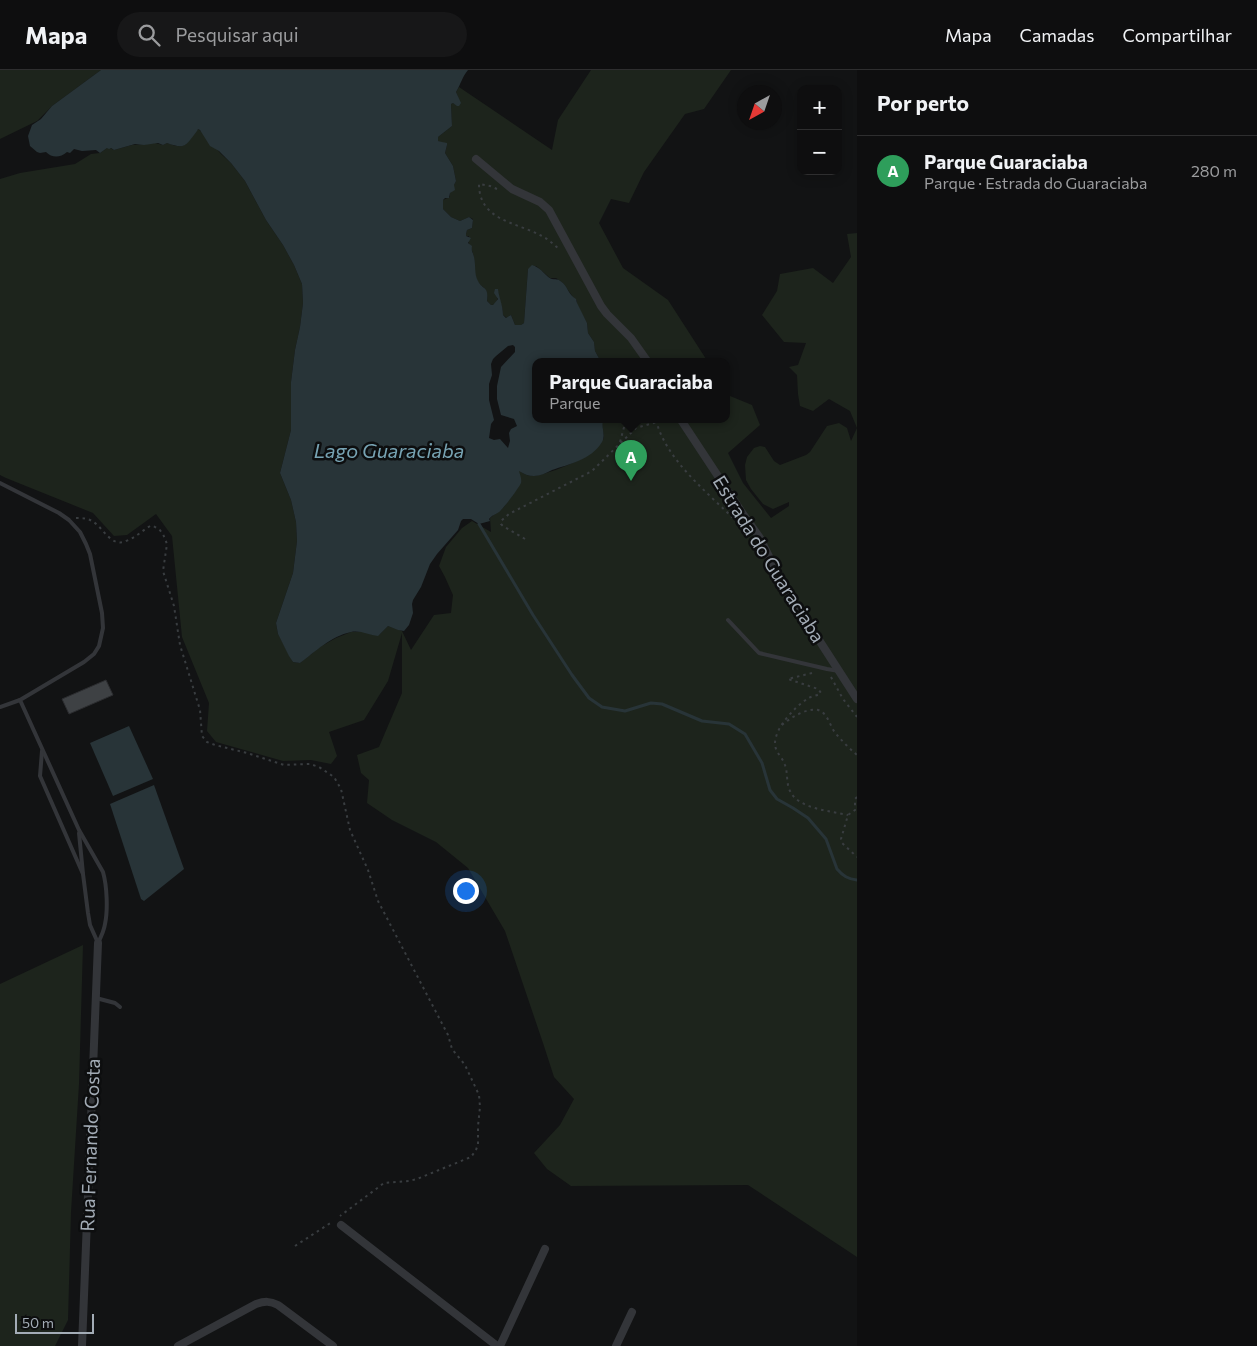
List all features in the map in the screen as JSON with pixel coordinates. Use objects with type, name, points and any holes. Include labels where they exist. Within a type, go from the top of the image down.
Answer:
[{"type":"street","points":[[476,159],[512,189],[543,204],[549,210],[601,306],[645,358]]},
{"type":"street","name":"Estrada do Guaraciaba","points":[[683,423],[760,538],[781,581],[857,699]]},
{"type":"street","name":"Rua Fernando Costa","points":[[82,1346],[98,943]]},
{"type":"street","points":[[340,1221],[498,1346],[545,1249]]},
{"type":"street","points":[[178,1346],[264,1301],[271,1301],[278,1305],[333,1346]]},
{"type":"street","points":[[616,1346],[632,1312]]},
{"type":"lane","points":[[0,483],[69,520],[80,532],[90,554],[102,613],[103,628],[99,646],[94,654],[84,662],[20,700],[0,707]]},
{"type":"lane","points":[[728,620],[759,653],[839,671]]},
{"type":"lane","points":[[20,700],[79,830],[101,867],[104,878],[106,914],[104,930],[98,943]]},
{"type":"lane","points":[[42,749],[40,776],[83,874]]},
{"type":"lane","points":[[79,830],[90,925],[98,943]]},
{"type":"lane","points":[[96,998],[115,1003],[120,1007]]},
{"type":"path","points":[[503,192],[480,184],[481,198],[489,210],[503,220],[541,235],[562,252]]},
{"type":"path","points":[[619,445],[625,423]]},
{"type":"path","points":[[526,540],[503,526],[501,521],[509,514],[592,471],[636,428],[650,423]]},
{"type":"path","points":[[657,423],[661,437],[683,468],[736,521]]},
{"type":"path","points":[[69,520],[74,518],[91,520],[112,541],[117,543],[125,542],[150,526],[159,529],[163,534],[167,544],[163,571],[174,606],[180,645],[200,710],[202,736],[214,746],[247,753],[284,765],[310,764],[334,776],[341,788],[350,830],[368,870],[380,906],[448,1035],[452,1049],[465,1065],[479,1095],[478,1144],[471,1156],[418,1179],[384,1183],[340,1221]]},
{"type":"path","points":[[816,667],[810,675],[788,679],[818,689],[821,693],[809,698],[787,716],[777,734],[775,745],[786,766],[789,788],[795,799],[806,805],[848,815]]},
{"type":"path","points":[[827,669],[838,690],[857,717]]},
{"type":"path","points":[[781,726],[801,713],[810,710],[820,711],[824,714],[837,735],[857,755]]},
{"type":"path","points":[[857,797],[855,799],[855,810],[848,815],[841,836],[844,846],[857,857]]},
{"type":"path","points":[[296,1246],[332,1222]]},
{"type":"shaded area","points":[[0,70],[101,70],[52,106],[37,121],[0,139]]},
{"type":"shaded area","points":[[591,70],[731,70],[704,109],[685,114],[644,172],[629,203],[611,199],[599,223],[623,268],[668,300],[705,358],[599,358],[577,301],[563,283],[556,278],[550,278],[536,266],[528,269],[524,323],[515,325],[511,315],[507,318],[503,315],[499,292],[493,305],[487,301],[487,292],[476,278],[473,252],[469,236],[466,236],[467,230],[472,228],[473,219],[469,217],[460,221],[451,217],[443,209],[443,200],[450,197],[456,181],[453,166],[445,153],[447,145],[438,141],[438,137],[452,126],[451,104],[455,104],[459,100],[456,92],[459,87],[552,150],[558,120]]},
{"type":"shaded area","points":[[198,129],[231,163],[245,181],[266,220],[283,245],[302,284],[303,303],[291,382],[291,430],[280,473],[291,500],[296,522],[297,541],[293,573],[276,623],[278,634],[293,662],[300,663],[320,647],[351,632],[380,634],[388,626],[402,631],[411,650],[434,615],[451,613],[453,595],[439,566],[446,547],[462,528],[472,521],[491,532],[490,518],[503,508],[519,486],[519,470],[522,473],[533,476],[553,471],[584,458],[604,438],[602,423],[730,423],[730,396],[752,405],[760,425],[728,453],[743,483],[771,518],[789,506],[789,502],[773,509],[763,504],[751,489],[746,480],[745,465],[747,457],[754,448],[765,447],[774,461],[780,465],[810,452],[827,426],[839,423],[847,428],[851,441],[857,428],[857,1257],[748,1185],[571,1186],[547,1169],[534,1153],[560,1125],[574,1099],[554,1077],[505,931],[468,868],[436,842],[392,820],[367,803],[369,780],[361,773],[357,755],[379,747],[402,693],[402,633],[388,681],[364,720],[329,732],[337,756],[331,764],[311,760],[283,761],[216,742],[207,731],[209,703],[182,637],[172,536],[156,514],[127,535],[114,536],[93,513],[0,475],[0,179],[20,173],[75,164],[91,154],[100,153],[107,148],[114,150],[132,145],[155,143],[183,146]]},
{"type":"shaded area","points":[[857,233],[857,428],[850,411],[829,399],[813,411],[800,406],[797,375],[789,367],[798,365],[806,343],[784,342],[762,315],[777,291],[780,274],[813,268],[833,283],[851,257],[847,234]]},
{"type":"shaded area","points":[[83,945],[79,1084],[71,1212],[68,1320],[55,1346],[0,1346],[0,984]]},
{"type":"water","name":"Lago Guaraciaba","points":[[101,70],[468,70],[456,92],[461,103],[459,106],[451,104],[452,126],[438,137],[438,141],[447,143],[445,153],[453,166],[456,181],[454,185],[455,190],[450,193],[449,198],[443,200],[443,209],[451,217],[460,221],[469,217],[473,220],[472,228],[467,230],[466,236],[471,238],[468,243],[472,246],[477,278],[486,290],[487,301],[491,305],[498,299],[494,293],[495,289],[498,289],[503,315],[506,318],[511,315],[515,325],[524,323],[528,269],[532,265],[550,278],[561,281],[576,299],[587,323],[588,333],[594,342],[595,351],[599,358],[532,358],[532,423],[603,423],[604,437],[602,442],[586,457],[543,474],[532,476],[519,471],[520,486],[501,510],[489,519],[490,521],[479,524],[471,519],[463,519],[458,530],[430,564],[421,587],[413,600],[413,613],[409,625],[404,631],[388,626],[378,636],[351,632],[337,637],[300,663],[293,662],[278,634],[276,623],[293,573],[297,541],[296,522],[291,500],[280,473],[291,430],[291,382],[303,303],[302,284],[294,265],[266,220],[245,181],[219,151],[210,146],[200,130],[198,129],[188,143],[182,146],[167,143],[163,145],[158,143],[135,144],[114,150],[107,148],[100,153],[96,150],[82,151],[74,149],[70,153],[67,152],[59,156],[53,156],[46,152],[37,152],[30,146],[28,136],[32,125],[41,119],[52,106]],"holes":[[[513,345],[515,352],[501,367],[497,386],[497,399],[501,415],[514,419],[517,426],[511,429],[509,433],[510,441],[508,448],[500,439],[494,440],[489,438],[491,424],[494,420],[489,400],[489,384],[492,375],[491,364],[493,359],[508,346]]]},
{"type":"water","points":[[129,726],[153,779],[113,796],[90,743]]},
{"type":"water","points":[[154,785],[184,869],[144,901],[141,899],[110,804]]},
{"type":"building","points":[[106,680],[113,695],[69,714],[62,699]]},
{"type":"waterway","points":[[479,524],[533,615],[589,698],[602,707],[625,711],[651,703],[662,704],[702,721],[729,724],[745,734],[762,763],[770,790],[777,799],[808,818],[826,839],[837,869],[846,877],[857,880]]},
{"type":"place","name":"Parque Guaraciaba","points":[[631,481]]}]
